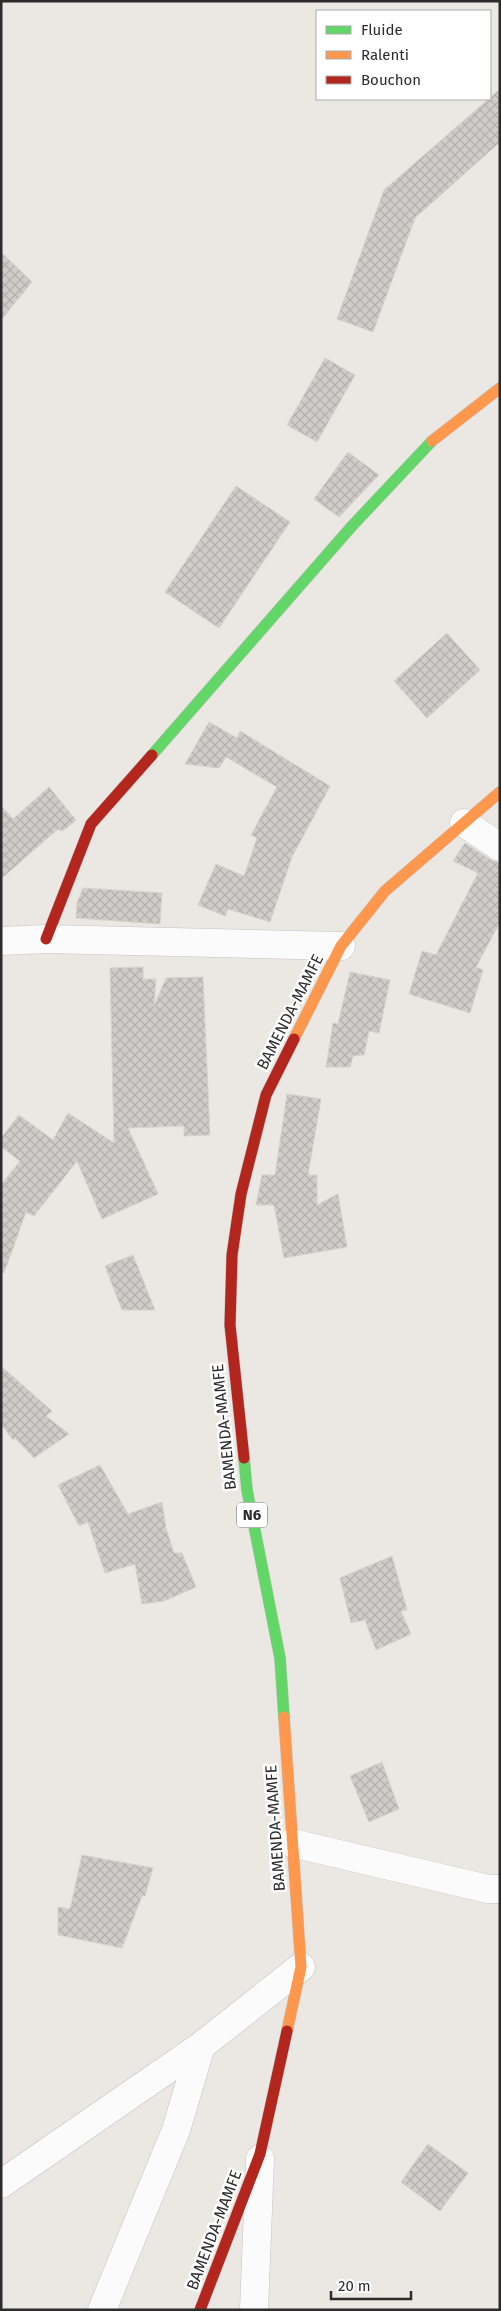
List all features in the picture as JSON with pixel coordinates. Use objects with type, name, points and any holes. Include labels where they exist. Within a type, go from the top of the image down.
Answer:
[{"type":"main road","points":[[46,939],[91,824],[352,526],[440,434],[500,388]]},
{"type":"main road","name":"BAMENDA-MAMFE","points":[[200,2310],[260,2154],[301,1967],[280,1658],[246,1480],[230,1325],[232,1255],[241,1194],[266,1094],[342,946],[385,891],[500,792]]},
{"type":"street","points":[[464,823],[500,847]]},
{"type":"street","points":[[1,941],[46,939],[342,946]]},
{"type":"street","points":[[292,1842],[488,1889],[500,1889]]},
{"type":"street","points":[[1,2184],[201,2046],[301,1967]]},
{"type":"street","points":[[102,2310],[176,2130],[201,2046]]},
{"type":"street","points":[[254,2310],[260,2154]]},
{"type":"building","points":[[500,89],[500,142],[415,218],[373,332],[337,319],[384,190],[487,100],[491,100],[491,97]]},
{"type":"building","points":[[1,252],[32,282],[1,320]]},
{"type":"building","points":[[325,358],[355,375],[317,442],[287,425]]},
{"type":"building","points":[[348,452],[379,475],[339,517],[314,499]]},
{"type":"building","points":[[236,486],[290,522],[219,628],[165,592]]},
{"type":"building","points":[[447,633],[480,670],[427,718],[394,681]]},
{"type":"building","points":[[209,722],[237,738],[240,731],[330,786],[292,857],[270,922],[228,909],[225,916],[198,905],[216,864],[244,876],[257,838],[251,835],[277,787],[226,757],[219,768],[185,764]]},
{"type":"building","points":[[49,787],[76,820],[63,831],[58,829],[1,879],[1,806],[13,819]]},
{"type":"building","points":[[465,843],[491,860],[500,863],[500,922],[476,967],[483,970],[470,1013],[409,994],[422,951],[436,955],[478,873],[453,861]]},
{"type":"building","points":[[83,888],[162,893],[160,924],[76,918],[77,903]]},
{"type":"building","points":[[143,967],[143,979],[156,979],[154,1006],[166,978],[203,977],[210,1135],[184,1136],[184,1126],[128,1128],[158,1194],[102,1219],[77,1161],[34,1216],[26,1212],[4,1273],[1,1272],[1,1185],[20,1161],[1,1147],[1,1138],[19,1115],[53,1140],[68,1113],[114,1143],[110,968]]},
{"type":"building","points":[[350,972],[390,980],[379,1033],[369,1031],[364,1055],[353,1056],[350,1067],[326,1067],[333,1023],[338,1024]]},
{"type":"building","points":[[287,1094],[321,1099],[308,1175],[317,1175],[317,1205],[338,1194],[347,1247],[284,1258],[274,1205],[256,1205],[262,1175],[275,1175]]},
{"type":"building","points":[[133,1255],[155,1310],[122,1310],[105,1266]]},
{"type":"building","points":[[1,1366],[52,1411],[46,1416],[69,1434],[34,1458],[15,1438],[13,1440],[1,1424]]},
{"type":"building","points":[[100,1465],[128,1514],[162,1502],[166,1528],[174,1553],[182,1553],[196,1587],[164,1601],[142,1604],[135,1564],[105,1573],[88,1522],[79,1526],[58,1485]]},
{"type":"building","points":[[392,1556],[407,1610],[401,1611],[411,1634],[376,1650],[365,1620],[351,1623],[340,1578]]},
{"type":"building","points":[[382,1762],[399,1809],[369,1822],[350,1776]]},
{"type":"building","points":[[82,1855],[153,1868],[145,1896],[142,1896],[122,1948],[58,1935],[58,1907],[70,1909]]},
{"type":"building","points":[[428,2144],[468,2173],[440,2211],[401,2182]]},
{"type":"traffic: fast","points":[[152,755],[352,526],[432,441]]},
{"type":"traffic: fast","points":[[244,1458],[247,1490],[280,1658],[284,1717]]},
{"type":"traffic: slow","points":[[432,441],[500,388]]},
{"type":"traffic: slow","points":[[294,1039],[341,946],[385,891],[500,792]]},
{"type":"traffic: slow","points":[[284,1717],[301,1967],[287,2031]]},
{"type":"traffic: jam","points":[[46,939],[91,824],[152,755]]},
{"type":"traffic: jam","points":[[244,1458],[230,1325],[232,1255],[241,1194],[266,1095],[294,1039]]},
{"type":"traffic: jam","points":[[200,2310],[260,2154],[287,2031]]}]
